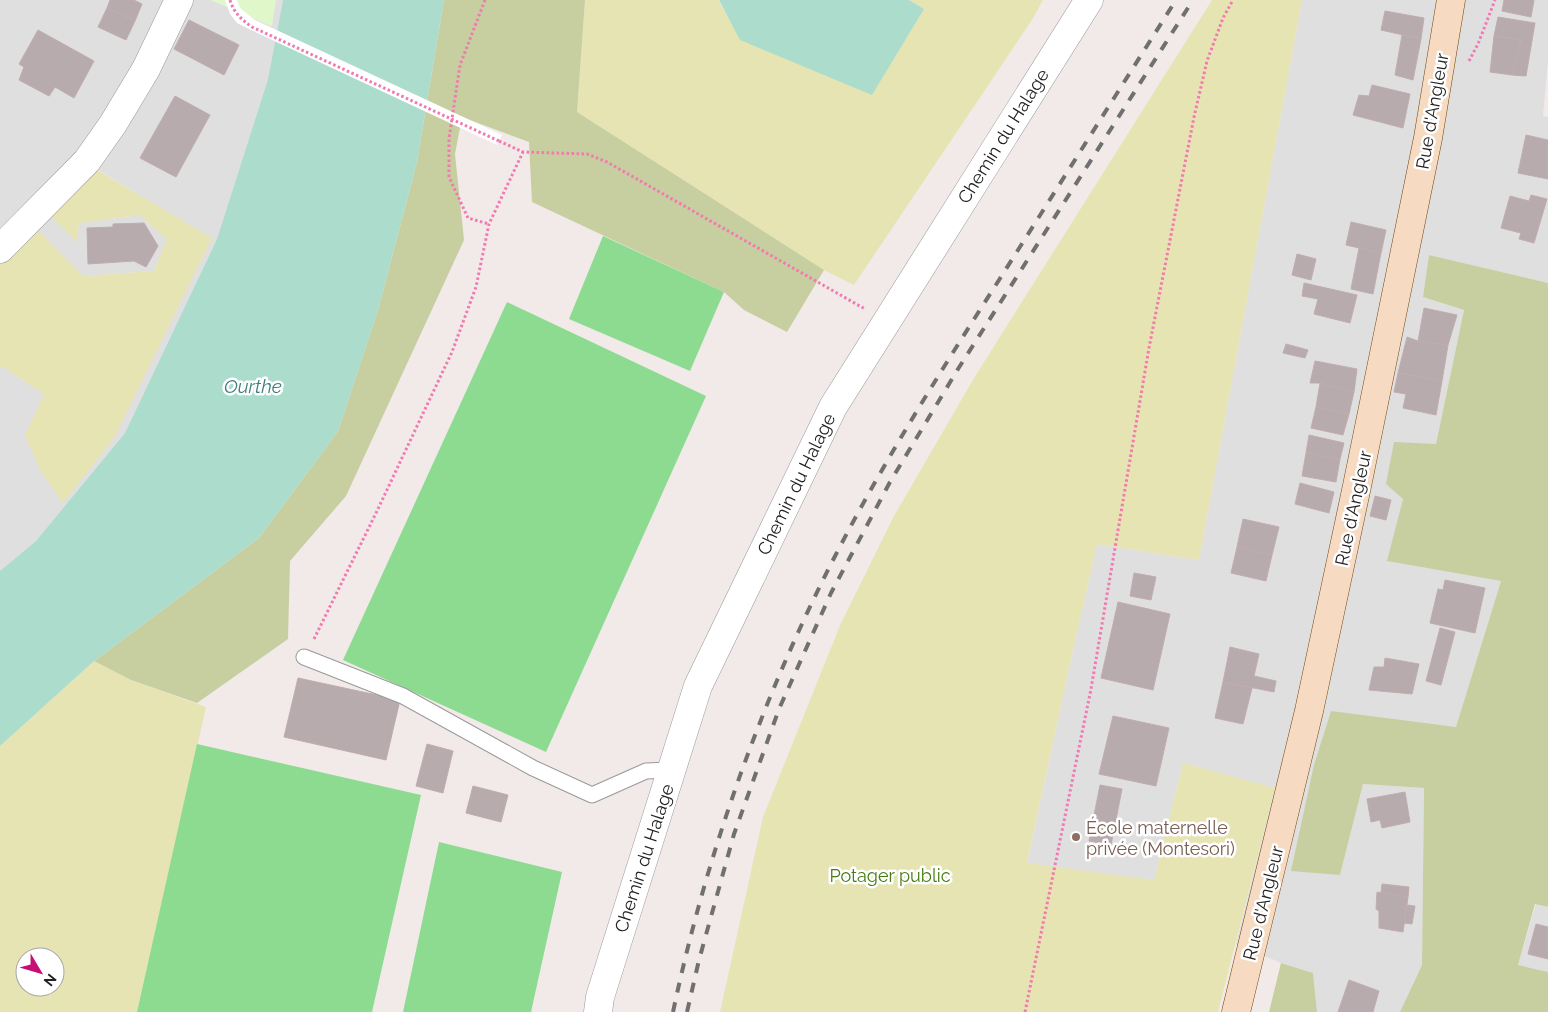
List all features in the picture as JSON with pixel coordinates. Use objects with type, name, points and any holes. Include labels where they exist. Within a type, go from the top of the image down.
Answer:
[{"type":"main road","name":"Rue d'Angleur","points":[[1236,1012],[1309,711],[1358,486],[1428,138],[1451,0]]},
{"type":"street","points":[[0,249],[87,161],[113,124],[146,69],[178,0]]},
{"type":"street","name":"Chemin du Halage","points":[[598,1012],[600,997],[698,686],[833,407],[1089,0]]},
{"type":"lane","points":[[304,657],[404,696],[533,768],[592,795],[646,771],[671,770]]},
{"type":"path","points":[[230,0],[232,9],[240,18],[252,26],[523,152],[587,154],[607,162],[865,310]]},
{"type":"path","points":[[485,0],[460,65],[449,139],[449,176],[468,218],[488,224]]},
{"type":"path","points":[[1025,1012],[1090,688],[1147,358],[1192,126],[1207,61],[1223,18],[1233,0]]},
{"type":"path","points":[[304,657],[377,511],[452,352],[476,287],[488,224],[523,152]]},
{"type":"shaded area","points":[[0,0],[211,0],[271,26],[276,0],[283,0],[268,79],[217,239],[125,433],[36,541],[0,571],[0,367],[3,367],[44,394],[211,238],[95,168],[49,215],[77,241],[79,223],[139,215],[167,239],[154,271],[83,276],[35,227],[0,260]]},
{"type":"shaded area","points":[[211,0],[276,0],[272,26]]},
{"type":"shaded area","points":[[444,0],[585,0],[577,112],[824,270],[787,332],[744,310],[724,292],[532,202],[529,142],[462,117],[455,154],[464,240],[346,496],[290,561],[288,639],[197,703],[131,680],[94,661],[259,538],[338,431],[378,310],[417,162]]},
{"type":"shaded area","points":[[1302,0],[1548,0],[1548,60],[1543,116],[1548,117],[1548,283],[1429,255],[1423,297],[1464,310],[1436,444],[1403,499],[1388,561],[1501,581],[1456,727],[1331,712],[1340,875],[1363,784],[1424,788],[1422,965],[1400,1012],[1317,1012],[1313,973],[1281,963],[1236,944],[1275,788],[1183,763],[1154,880],[1027,864],[1097,544],[1199,560]]},
{"type":"shaded area","points":[[1429,255],[1548,283],[1548,907],[1535,904],[1518,965],[1548,972],[1548,1012],[1400,1012],[1422,965],[1424,788],[1363,784],[1340,875],[1291,871],[1314,765],[1331,711],[1456,727],[1501,581],[1387,561],[1403,499],[1386,484],[1394,442],[1436,444],[1464,310],[1423,297]]},
{"type":"shaded area","points":[[1536,904],[1548,907],[1548,972],[1518,965]]},
{"type":"shaded area","points":[[1281,963],[1313,973],[1317,1012],[1269,1012]]},
{"type":"green space","points":[[585,0],[718,0],[741,40],[924,9],[909,0],[1043,0],[1032,20],[854,285],[824,270],[577,112]]},
{"type":"green space","name":"Potager public","points":[[1212,0],[1302,0],[1199,560],[1097,544],[1027,863],[1154,880],[1183,763],[1275,788],[1218,1012],[720,1012],[763,817],[841,623],[894,516],[974,378]]},
{"type":"green space","points":[[94,168],[212,238],[114,438],[63,503],[41,472],[25,435],[44,394],[3,367],[0,367],[0,260],[35,227],[83,276],[154,271],[167,239],[139,215],[79,223],[77,242],[49,215]]},
{"type":"green space","points":[[603,236],[724,292],[690,371],[569,319]]},
{"type":"green space","points":[[507,302],[706,396],[546,752],[343,660]]},
{"type":"green space","points":[[94,661],[131,680],[206,707],[137,1012],[0,1012],[0,746]]},
{"type":"green space","points":[[197,744],[421,795],[372,1012],[137,1012]]},
{"type":"green space","points":[[439,842],[562,872],[531,1012],[403,1012]]},
{"type":"water","name":"Ourthe","points":[[283,0],[444,0],[417,162],[378,310],[338,431],[259,538],[94,661],[0,746],[0,571],[36,541],[125,433],[217,239],[268,79]]},
{"type":"water","points":[[719,0],[909,0],[924,9],[872,95],[740,40]]},
{"type":"pier","points":[[225,0],[237,0],[241,9],[255,20],[502,135],[497,145],[237,23],[230,14]]},
{"type":"building","points":[[110,0],[134,0],[142,4],[135,21],[107,8]]},
{"type":"building","points":[[1504,0],[1534,0],[1531,17],[1502,11]]},
{"type":"building","points":[[107,8],[135,21],[126,40],[98,27]]},
{"type":"building","points":[[1385,11],[1424,18],[1421,39],[1381,30]]},
{"type":"building","points":[[1498,17],[1535,23],[1526,76],[1512,75],[1521,40],[1494,36]]},
{"type":"building","points":[[189,20],[239,45],[224,75],[174,49]]},
{"type":"building","points":[[38,30],[94,61],[74,98],[55,87],[49,96],[19,80],[24,67],[19,64]]},
{"type":"building","points":[[1402,35],[1421,39],[1413,80],[1395,75]]},
{"type":"building","points":[[1494,36],[1521,40],[1512,75],[1490,72]]},
{"type":"building","points":[[1372,85],[1410,94],[1403,128],[1353,115],[1359,95],[1369,96]]},
{"type":"building","points":[[175,96],[210,115],[176,177],[140,158]]},
{"type":"building","points":[[1526,135],[1548,140],[1548,179],[1518,173]]},
{"type":"building","points":[[1531,195],[1547,199],[1534,243],[1519,239],[1521,233],[1501,228],[1510,196],[1529,201]]},
{"type":"building","points":[[1351,222],[1386,230],[1381,253],[1346,245]]},
{"type":"building","points":[[144,223],[158,246],[146,267],[134,261],[88,264],[87,228],[113,227],[113,224]]},
{"type":"building","points":[[1359,248],[1381,253],[1373,294],[1351,289]]},
{"type":"building","points":[[1297,254],[1316,259],[1311,280],[1292,275]]},
{"type":"building","points":[[1304,283],[1357,295],[1350,323],[1314,314],[1318,299],[1302,296]]},
{"type":"building","points":[[1424,308],[1457,315],[1448,345],[1418,341]]},
{"type":"building","points":[[1407,337],[1418,341],[1448,345],[1442,381],[1398,373]]},
{"type":"building","points":[[1286,344],[1308,350],[1305,358],[1283,353]]},
{"type":"building","points":[[1315,361],[1357,369],[1354,392],[1320,383],[1310,383]]},
{"type":"building","points":[[1398,373],[1442,381],[1436,415],[1403,408],[1406,394],[1394,392]]},
{"type":"building","points":[[1320,383],[1354,392],[1349,414],[1316,407]]},
{"type":"building","points":[[1316,407],[1349,414],[1343,435],[1311,428]]},
{"type":"building","points":[[1309,435],[1344,443],[1340,459],[1306,453]]},
{"type":"building","points":[[1306,453],[1340,459],[1336,482],[1302,476]]},
{"type":"building","points":[[1300,483],[1334,492],[1329,513],[1295,504]]},
{"type":"building","points":[[1375,496],[1391,500],[1386,520],[1370,516]]},
{"type":"building","points":[[1243,519],[1279,527],[1272,555],[1237,547]]},
{"type":"building","points":[[1237,547],[1272,555],[1266,581],[1231,573]]},
{"type":"building","points":[[1134,573],[1156,577],[1151,600],[1130,596]]},
{"type":"building","points":[[1445,580],[1485,588],[1475,633],[1430,623],[1438,589],[1443,590]]},
{"type":"building","points":[[1118,602],[1170,614],[1153,690],[1101,678]]},
{"type":"building","points":[[1440,628],[1455,632],[1441,685],[1426,681]]},
{"type":"building","points":[[1230,647],[1259,654],[1254,676],[1276,681],[1274,692],[1223,682]]},
{"type":"building","points":[[1385,658],[1419,664],[1412,694],[1369,690],[1374,667],[1384,667]]},
{"type":"building","points":[[298,678],[400,700],[386,760],[284,737]]},
{"type":"building","points":[[1223,682],[1252,688],[1243,724],[1215,718]]},
{"type":"building","points":[[1113,716],[1169,728],[1156,786],[1099,774]]},
{"type":"building","points":[[427,744],[453,751],[443,793],[416,786]]},
{"type":"building","points":[[1100,785],[1122,789],[1111,845],[1089,841]]},
{"type":"building","points":[[473,786],[508,795],[501,822],[466,813]]},
{"type":"building","points":[[1405,792],[1410,822],[1382,828],[1380,820],[1371,822],[1367,799]]},
{"type":"building","points":[[1382,884],[1409,887],[1408,897],[1381,893]]},
{"type":"building","points":[[1377,892],[1408,897],[1403,932],[1379,928],[1379,911],[1376,909]]},
{"type":"building","points":[[1407,905],[1415,906],[1412,924],[1404,923]]},
{"type":"building","points":[[1536,924],[1548,927],[1548,959],[1528,954]]},
{"type":"building","points":[[1349,980],[1379,991],[1373,1012],[1338,1012]]},
{"type":"railway","points":[[673,1012],[700,902],[733,794],[774,689],[820,586],[861,508],[928,393],[1176,0]]},
{"type":"railway","points":[[687,1012],[699,960],[734,834],[779,709],[831,593],[890,482],[958,369],[1193,0]]},
{"type":"place","name":"École maternelle privée (Montesori)","points":[[1076,837]]}]
